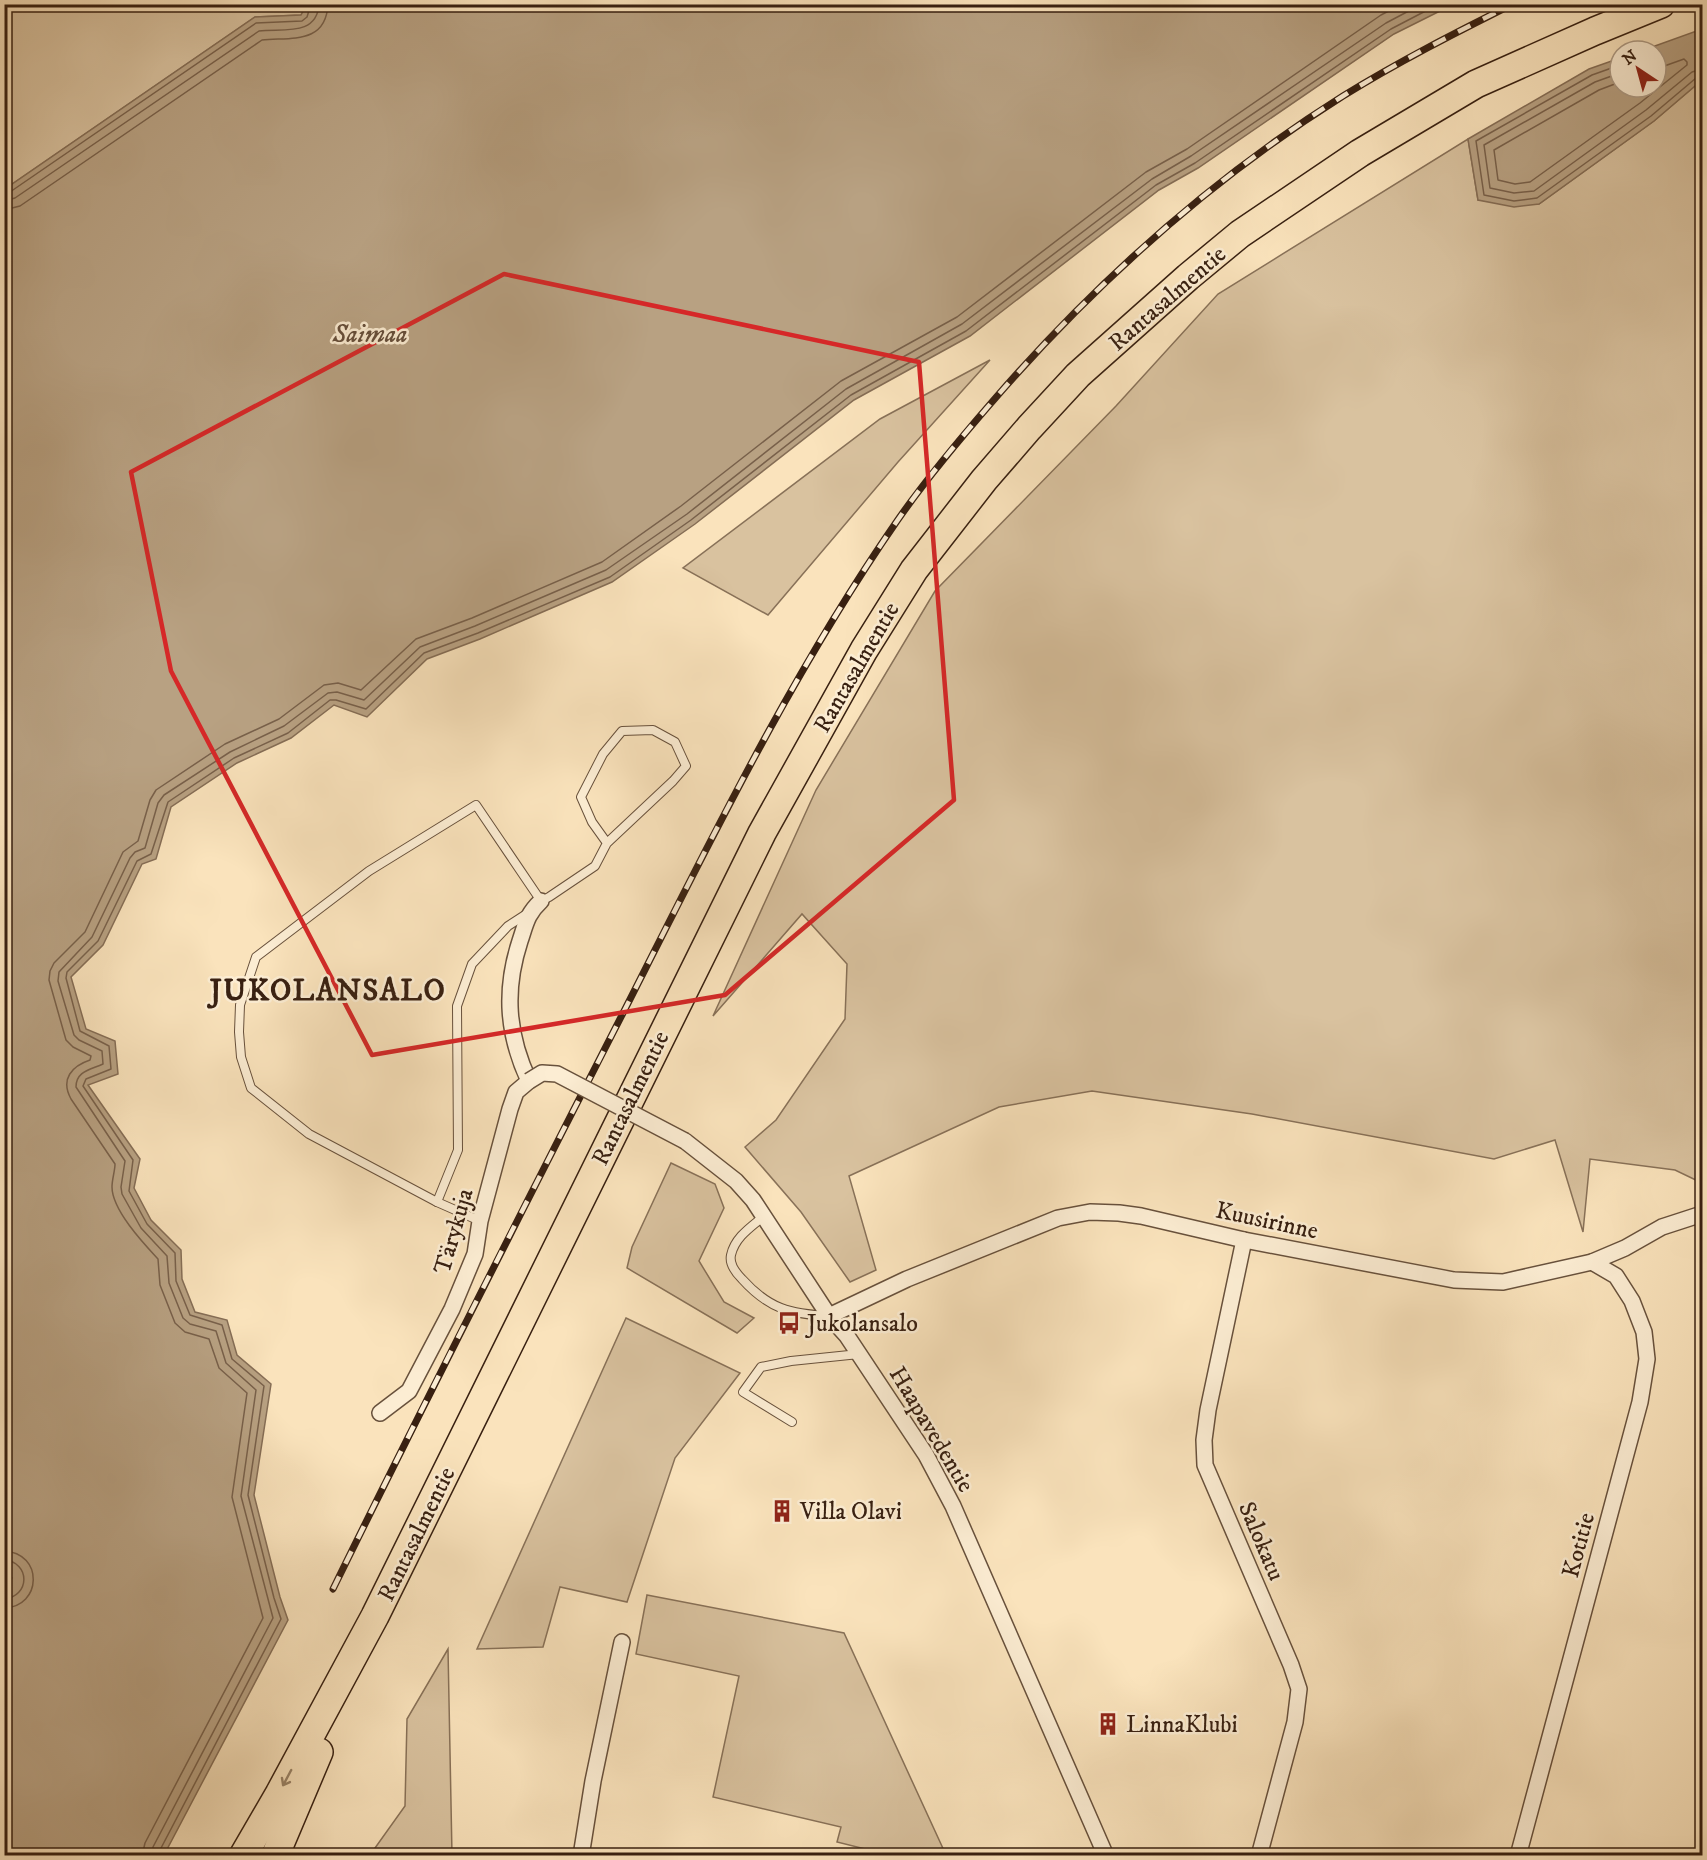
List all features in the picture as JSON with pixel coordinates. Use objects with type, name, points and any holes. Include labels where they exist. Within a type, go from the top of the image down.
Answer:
[{"type":"highway","name":"Rantasalmentie","points":[[243,1856],[375,1616],[762,833],[870,640],[914,570],[984,480],[1078,375],[1240,234],[1360,153],[1476,84],[1661,4]]},
{"type":"highway","name":"Rantasalmentie","points":[[275,1856],[375,1616]]},
{"type":"street","points":[[529,1081],[518,1058],[511,1026],[509,992],[513,963],[529,912],[541,901]]},
{"type":"street","name":"Haapavedentie","points":[[529,1081],[542,1073],[557,1074],[685,1141],[736,1180],[764,1216],[829,1316],[859,1354],[926,1455],[953,1506],[1106,1856]]},
{"type":"street","name":"Tärykuja","points":[[380,1413],[408,1391],[452,1309],[475,1254],[480,1221],[510,1109],[516,1092],[529,1081]]},
{"type":"street","name":"Kuusirinne","points":[[829,1316],[907,1279],[1058,1218],[1090,1212],[1141,1216],[1244,1240],[1454,1280],[1503,1282],[1592,1262],[1625,1248],[1662,1227],[1702,1214]]},
{"type":"street","name":"Salokatu","points":[[1244,1240],[1208,1410],[1204,1440],[1205,1466],[1291,1665],[1299,1689],[1295,1722],[1259,1856]]},
{"type":"street","name":"Kotitie","points":[[1518,1856],[1640,1402],[1647,1359],[1644,1332],[1632,1301],[1616,1276],[1592,1262]]},
{"type":"street","points":[[581,1856],[593,1781],[622,1642]]},
{"type":"lane","points":[[480,1221],[437,1202],[309,1134],[251,1088],[241,1057],[240,1005],[256,957],[369,871],[476,805],[541,901],[595,866],[607,843],[686,766],[675,742],[653,730],[622,731],[603,754],[581,797],[592,822],[607,843]]},
{"type":"lane","points":[[437,1202],[458,1150],[457,1006],[472,964],[508,926],[529,912]]},
{"type":"lane","points":[[764,1216],[743,1232],[734,1249],[731,1261],[735,1272],[754,1293],[771,1304],[807,1315],[829,1316]]},
{"type":"lane","points":[[792,1422],[743,1392],[761,1367],[791,1361],[859,1354]]},
{"type":"highlighted area","points":[[504,274],[919,362],[954,800],[725,995],[372,1055],[171,671],[131,472]]},
{"type":"shaded area","points":[[5,5],[307,5],[301,15],[255,17],[5,189]]},
{"type":"shaded area","points":[[1702,80],[1702,1183],[1675,1170],[1590,1159],[1583,1232],[1555,1140],[1494,1159],[1252,1114],[1092,1091],[999,1107],[849,1176],[876,1270],[850,1282],[801,1212],[745,1147],[776,1120],[845,1019],[847,964],[802,914],[713,1016],[816,790],[935,591],[1116,406],[1218,294],[1468,139],[1478,200],[1539,204],[1654,121]]},
{"type":"shaded area","points":[[990,360],[898,462],[768,615],[683,568],[880,419]]},
{"type":"shaded area","points":[[671,1163],[715,1184],[724,1208],[699,1261],[724,1302],[754,1318],[737,1333],[627,1268],[632,1247]]},
{"type":"shaded area","points":[[626,1318],[740,1373],[675,1458],[627,1602],[560,1587],[543,1647],[477,1649]]},
{"type":"shaded area","points":[[647,1595],[844,1633],[946,1855],[889,1855],[837,1842],[841,1827],[713,1797],[739,1676],[636,1654]]},
{"type":"shaded area","points":[[448,1649],[452,1855],[370,1855],[405,1806],[407,1719]]},
{"type":"water","name":"Saimaa","points":[[307,4],[1452,5],[1394,34],[1198,168],[1159,190],[970,336],[854,400],[695,524],[612,582],[480,639],[427,659],[367,717],[334,705],[291,738],[237,763],[171,807],[156,859],[142,864],[103,945],[71,977],[86,1029],[115,1041],[118,1074],[88,1085],[140,1159],[134,1188],[151,1220],[181,1250],[182,1279],[195,1312],[227,1320],[237,1355],[271,1384],[254,1495],[288,1620],[164,1855],[5,1855],[4,1589],[12,1578],[4,1572],[5,189],[255,17],[301,15]]},
{"type":"water","points":[[1702,29],[1702,80],[1654,121],[1539,204],[1514,207],[1478,200],[1468,139],[1589,69],[1608,62],[1608,99],[1668,99],[1668,41]]},
{"type":"railway","points":[[333,1589],[476,1302],[751,764],[820,641],[919,490],[992,402],[1071,316],[1113,275],[1201,198],[1294,128],[1343,96],[1448,37],[1513,4]]},
{"type":"place","name":"Jukolansalo","points":[[789,1323]]},
{"type":"place","name":"Villa Olavi","points":[[782,1511]]},
{"type":"place","name":"LinnaKlubi","points":[[1108,1724]]},
{"type":"district","name":"JUKOLANSALO","points":[[328,990]]}]
